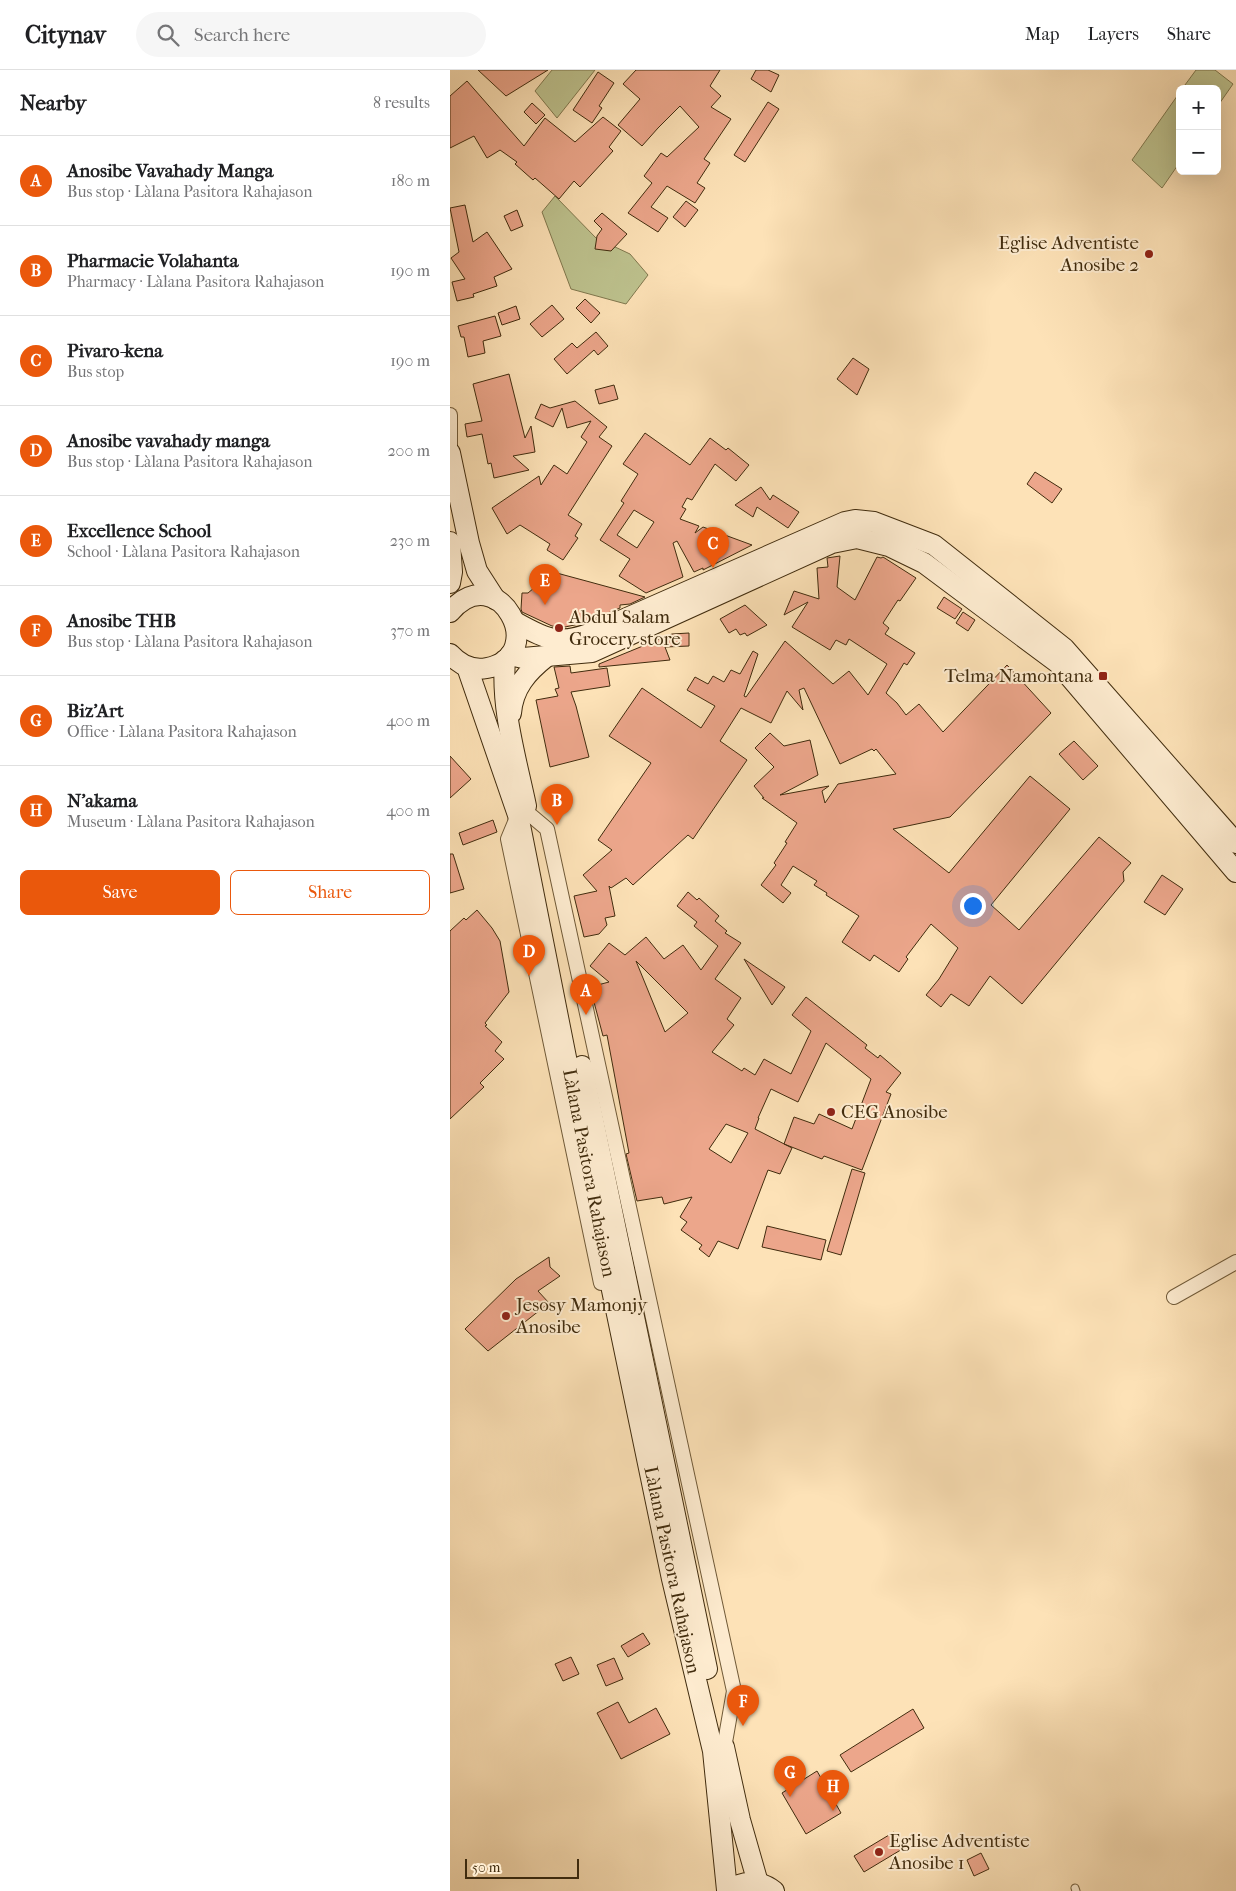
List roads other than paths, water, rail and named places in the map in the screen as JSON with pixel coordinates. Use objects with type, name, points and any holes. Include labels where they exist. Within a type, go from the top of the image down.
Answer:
[{"type":"main road","points":[[450,453],[469,543],[477,571],[495,599],[510,611],[515,622],[541,636],[554,639],[576,639],[602,629],[845,522],[854,520],[874,522],[934,545],[1064,648],[1236,843]]},
{"type":"main road","points":[[450,654],[456,661],[467,667],[480,670],[494,667],[507,657],[546,657],[592,652],[832,543],[857,538],[889,546],[924,563],[1058,663],[1236,872]]},
{"type":"main road","points":[[450,542],[451,577]]},
{"type":"main road","points":[[450,612],[456,605],[466,599],[486,596],[495,599]]},
{"type":"main road","name":"Làlana Pasitora Rahajason","points":[[515,622],[517,633],[515,645],[507,657],[503,684],[523,814],[719,1750],[740,1820],[766,1887]]},
{"type":"main road","points":[[510,736],[512,706],[517,687],[530,669],[546,657]]},
{"type":"main road","name":"Làlana Pasitora Rahajason","points":[[467,667],[523,814]]},
{"type":"main road","name":"Làlana Pasitora Rahajason","points":[[719,1750],[727,1891]]},
{"type":"main road","points":[[727,1891],[737,1884],[748,1882],[766,1887]]},
{"type":"street","points":[[450,415],[450,453]]},
{"type":"street","points":[[1174,1297],[1236,1262]]},
{"type":"place","name":"Eglise Adventiste Anosibe 2","points":[[1149,254]]},
{"type":"place","name":"Pivaro-kena","points":[[713,568]]},
{"type":"place","name":"Excellence School","points":[[545,605]]},
{"type":"place","name":"Abdul Salam Grocery store","points":[[559,628]]},
{"type":"place","name":"Telma Namontana","points":[[1103,676]]},
{"type":"place","name":"Pharmacie Volahanta","points":[[557,825]]},
{"type":"place","name":"Anosibe vavahady manga","points":[[529,976]]},
{"type":"place","name":"Anosibe Vavahady Manga","points":[[586,1015]]},
{"type":"place","name":"CEG Anosibe","points":[[831,1112]]},
{"type":"place","name":"Jesosy Mamonjy Anosibe","points":[[506,1316]]},
{"type":"place","name":"Anosibe THB","points":[[743,1726]]},
{"type":"place","name":"Biz'Art","points":[[790,1797]]},
{"type":"place","name":"N'akama","points":[[833,1811]]},
{"type":"place","name":"Eglise Adventiste Anosibe 1","points":[[879,1852]]}]
